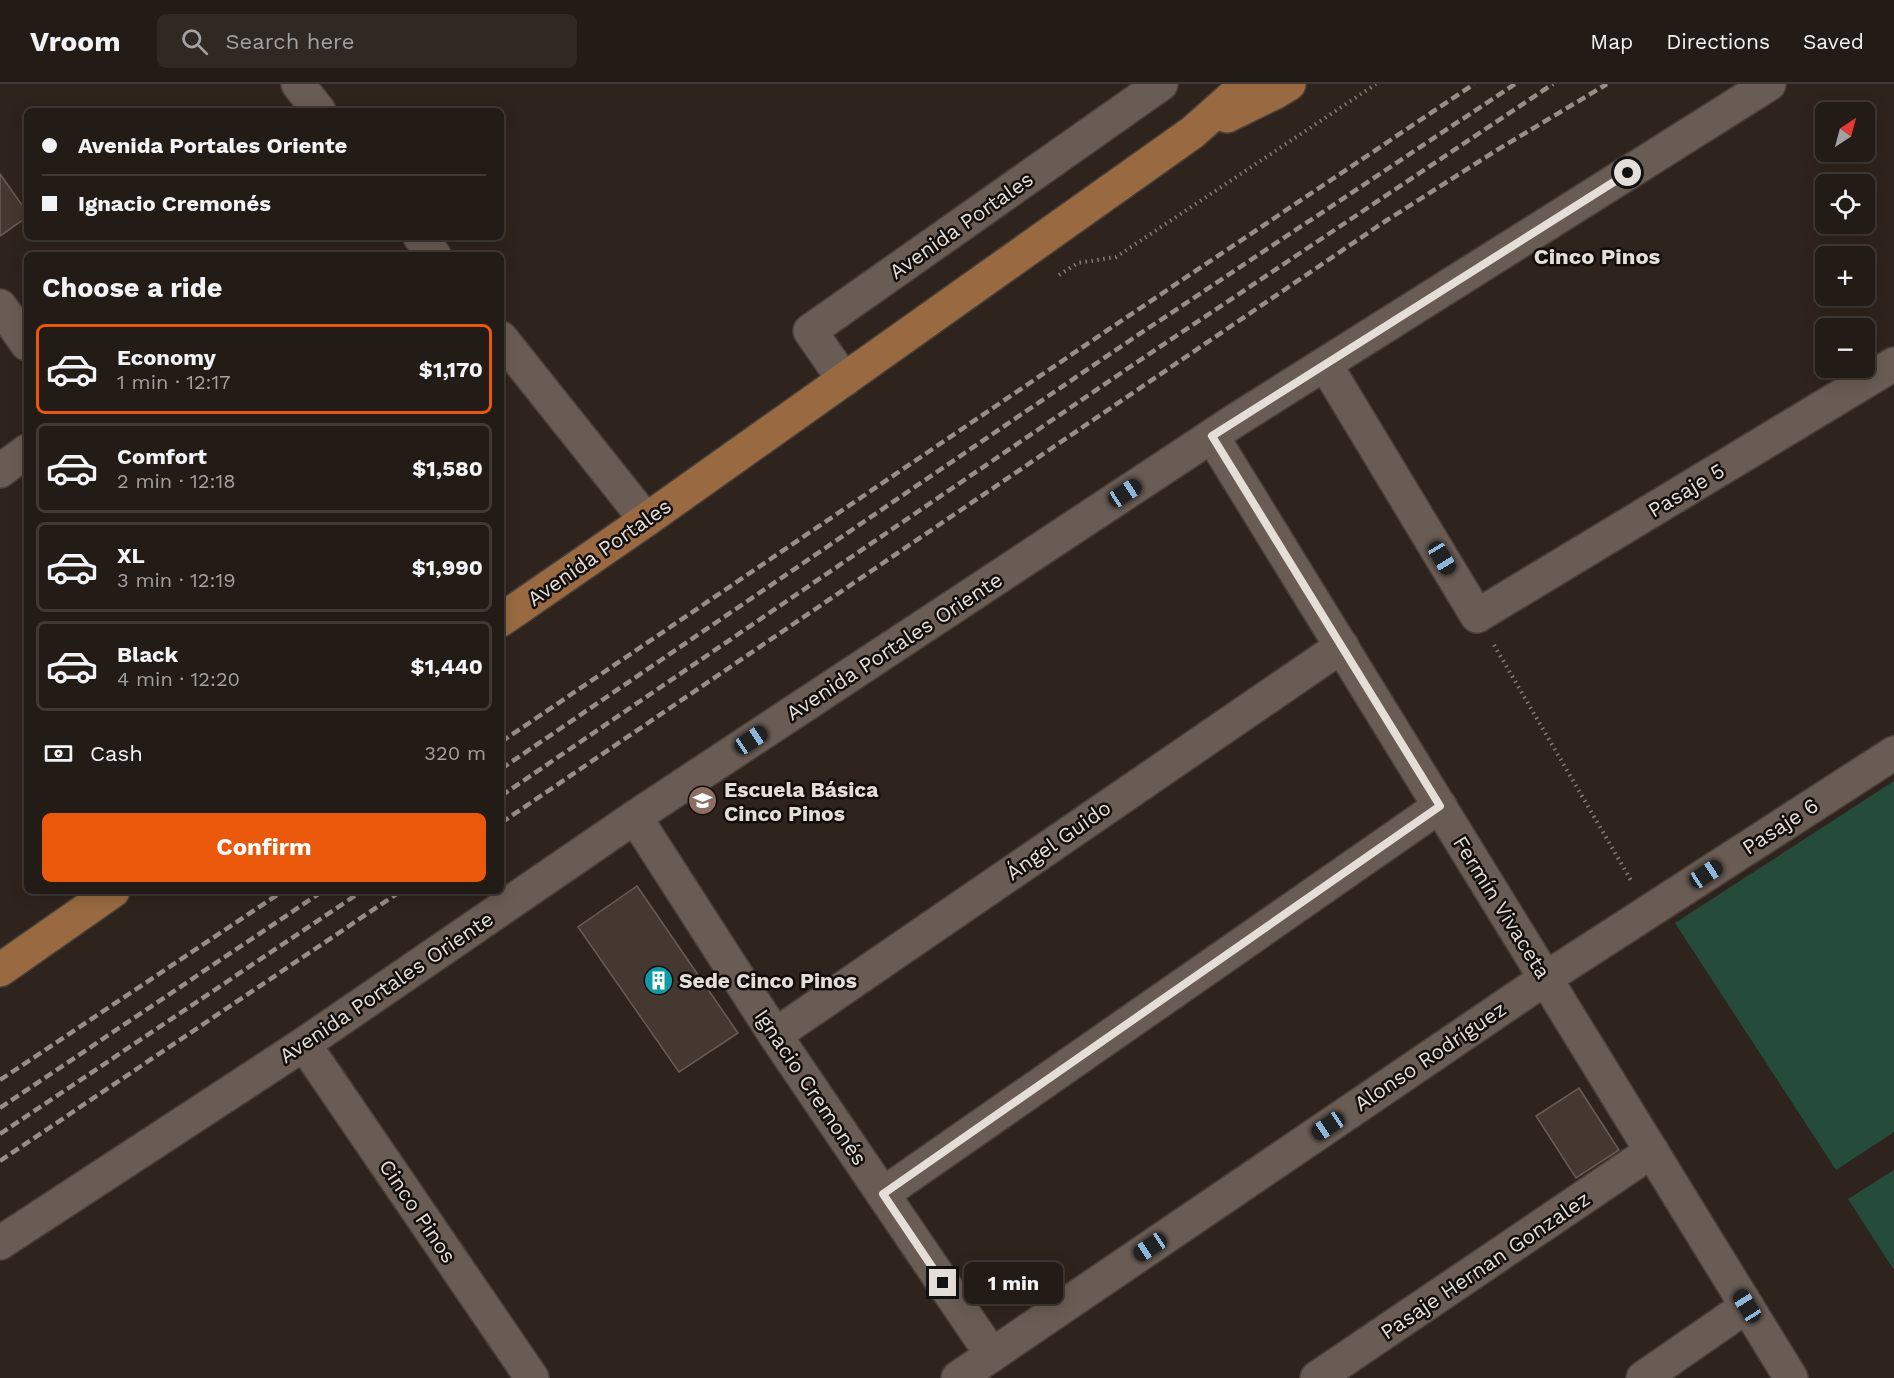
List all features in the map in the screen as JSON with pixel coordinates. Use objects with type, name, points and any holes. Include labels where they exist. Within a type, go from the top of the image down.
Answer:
[{"type":"main road","name":"Avenida Portales","points":[[504,618],[646,520],[1193,132],[1247,84]]},
{"type":"main road","name":"Avenida Portales","points":[[1193,132],[1289,84]]},
{"type":"main road","points":[[0,970],[108,894]]},
{"type":"street","points":[[298,84],[317,108]]},
{"type":"street","name":"Avenida Portales","points":[[844,380],[810,331],[1161,84]]},
{"type":"street","name":"Avenida Portales Oriente","points":[[0,1243],[304,1044],[635,817],[1212,436],[1769,84]]},
{"type":"street","points":[[422,240],[432,252]]},
{"type":"street","points":[[0,306],[24,340]]},
{"type":"street","points":[[504,343],[646,520]]},
{"type":"street","points":[[1325,364],[1477,616]]},
{"type":"street","name":"Pasaje 5","points":[[1477,616],[1894,364]]},
{"type":"street","name":"Fermín Vivaceta","points":[[1212,436],[1791,1378]]},
{"type":"street","points":[[0,471],[24,454]]},
{"type":"street","name":"Ángel Guido","points":[[775,1035],[1341,646]]},
{"type":"street","name":"Pasaje 6","points":[[1546,978],[1894,753]]},
{"type":"street","points":[[883,1194],[1440,806]]},
{"type":"street","name":"Ignacio Cremonés","points":[[635,817],[775,1035],[992,1354]]},
{"type":"street","name":"Alonso Rodríguez","points":[[958,1378],[1546,978]]},
{"type":"street","name":"Cinco Pinos","points":[[304,1044],[532,1378]]},
{"type":"street","name":"Pasaje Hernan Gonzalez","points":[[1317,1378],[1652,1151]]},
{"type":"street","points":[[1643,1378],[1747,1306]]},
{"type":"path","points":[[1059,275],[1078,263],[1116,257],[1376,84]]},
{"type":"path","points":[[1477,616],[1649,910]]},
{"type":"green space","points":[[1894,781],[1894,1132],[1836,1170],[1675,923]]},
{"type":"green space","points":[[1894,1170],[1894,1270],[1848,1199]]},
{"type":"building","points":[[0,174],[24,208],[24,219],[0,236]]},
{"type":"building","name":"Sede Cinco Pinos","points":[[637,886],[738,1033],[679,1072],[578,927]]},
{"type":"building","points":[[1579,1088],[1619,1150],[1576,1178],[1536,1116]]},
{"type":"railway","points":[[504,740],[1474,84]]},
{"type":"railway","points":[[504,767],[1132,339],[1515,84]]},
{"type":"railway","points":[[504,794],[1146,356],[1553,84]]},
{"type":"railway","points":[[504,821],[1384,222],[1607,84]]},
{"type":"railway","points":[[0,1080],[279,894]]},
{"type":"railway","points":[[0,1108],[319,894]]},
{"type":"railway","points":[[0,1134],[358,894]]},
{"type":"railway","points":[[0,1161],[397,894]]},
{"type":"place","name":"Escuela Básica Cinco Pinos","points":[[703,801]]},
{"type":"place","name":"Sede Cinco Pinos","points":[[658,980]]},
{"type":"district","name":"Cinco Pinos","points":[[1597,256]]},
{"type":"route","points":[[943,1283],[883,1194],[1440,806],[1212,436],[1628,173]]}]
